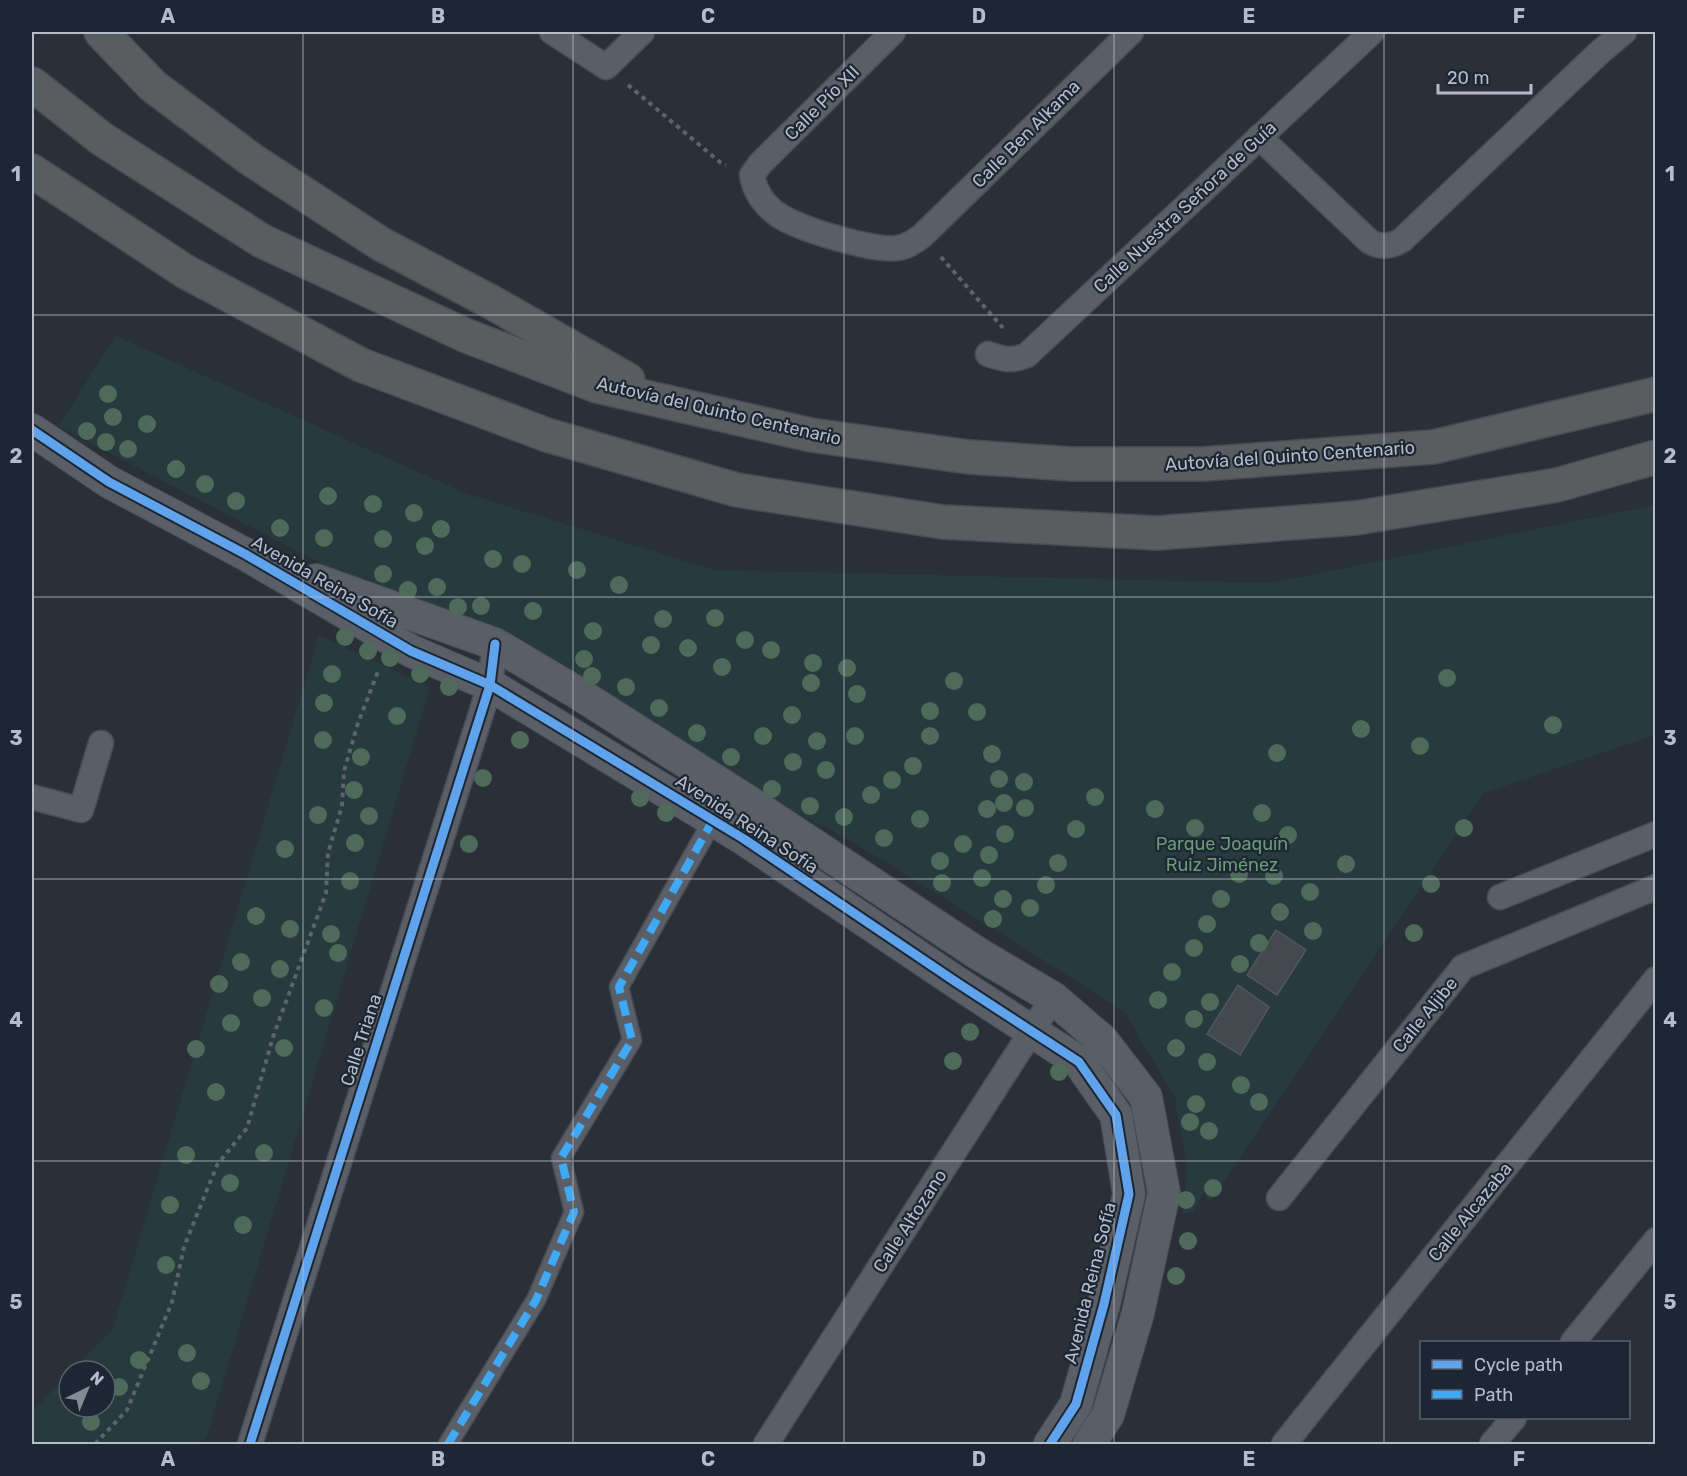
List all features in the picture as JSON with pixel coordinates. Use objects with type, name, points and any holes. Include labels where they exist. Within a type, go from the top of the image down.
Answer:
[{"type":"highway","points":[[101,32],[153,86],[252,160],[381,244],[493,303],[668,403]]},
{"type":"highway","name":"Autovía del Quinto Centenario","points":[[32,84],[102,139],[262,242],[467,336],[597,386],[811,435],[969,457],[1072,464],[1203,464],[1432,447],[1656,394]]},
{"type":"highway","points":[[32,171],[186,272],[361,365],[547,435],[736,490],[943,522],[1157,533],[1356,518],[1557,484],[1656,457]]},
{"type":"street","points":[[552,32],[606,67],[642,32]]},
{"type":"street","name":"Calle Pío XII","points":[[752,176],[760,164],[894,32]]},
{"type":"street","name":"Calle Ben Alkama","points":[[752,176],[754,186],[767,206],[790,222],[882,249],[911,244],[922,236],[1131,32]]},
{"type":"street","name":"Calle Nuestra Señora de Guía","points":[[988,354],[1006,360],[1016,360],[1027,355],[1372,32]]},
{"type":"street","points":[[1259,137],[1369,241],[1376,245],[1394,245],[1624,32]]},
{"type":"street","name":"Avenida Reina Sofía","points":[[32,430],[109,482],[245,554],[411,651],[490,685],[713,820],[1079,1062],[1116,1115],[1129,1194],[1104,1304],[1076,1404],[1050,1444]]},
{"type":"street","name":"Avenida Reina Sofía","points":[[245,554],[495,644],[576,692],[749,802],[977,953],[1053,998],[1102,1040],[1146,1097],[1164,1193],[1138,1313],[1108,1415],[1089,1444]]},
{"type":"street","name":"Calle Triana","points":[[250,1444],[490,685],[495,644]]},
{"type":"street","points":[[32,797],[81,810],[101,742]]},
{"type":"street","points":[[447,1444],[536,1300],[570,1222],[574,1212],[561,1158],[632,1040],[619,987],[713,820]]},
{"type":"street","points":[[1500,897],[1656,834]]},
{"type":"street","name":"Calle Aljibe","points":[[1279,1198],[1463,967],[1656,887]]},
{"type":"street","name":"Calle Alcazaba","points":[[1284,1444],[1656,978]]},
{"type":"street","name":"Calle Altozano","points":[[766,1444],[1053,998]]},
{"type":"street","points":[[1574,1341],[1656,1240]]},
{"type":"street","points":[[1492,1444],[1513,1419]]},
{"type":"path","points":[[626,83],[721,163]]},
{"type":"path","points":[[942,258],[1004,329]]},
{"type":"path","points":[[95,1444],[127,1410],[172,1302],[184,1248],[217,1165],[247,1128],[273,1037],[326,893],[328,853],[342,806],[344,771],[358,723],[390,639]]},
{"type":"green space","name":"Parque Joaquín Ruiz Jiménez","points":[[116,336],[465,493],[714,570],[1271,583],[1655,505],[1655,735],[1484,793],[1209,1203],[1204,1191],[1193,1212],[1183,1214],[1187,1164],[1175,1103],[1177,1101],[1125,1013],[851,841],[58,426]]},
{"type":"green space","points":[[319,635],[430,687],[207,1436],[199,1444],[32,1444],[32,1412],[57,1386],[57,1419],[117,1419],[117,1359],[83,1359],[113,1328]]},
{"type":"building","points":[[1276,930],[1306,950],[1277,995],[1247,975]]},
{"type":"building","points":[[1238,985],[1269,1007],[1240,1055],[1207,1034]]},
{"type":"marked path","points":[[448,1444],[536,1300],[574,1212],[561,1158],[632,1040],[619,987],[713,820]]},
{"type":"cycle path","points":[[32,430],[109,482],[245,554],[411,651],[490,685],[744,839],[1079,1062],[1116,1115],[1129,1194],[1104,1304],[1076,1404],[1050,1444]]},
{"type":"cycle path","points":[[250,1444],[490,685],[495,644]]}]
